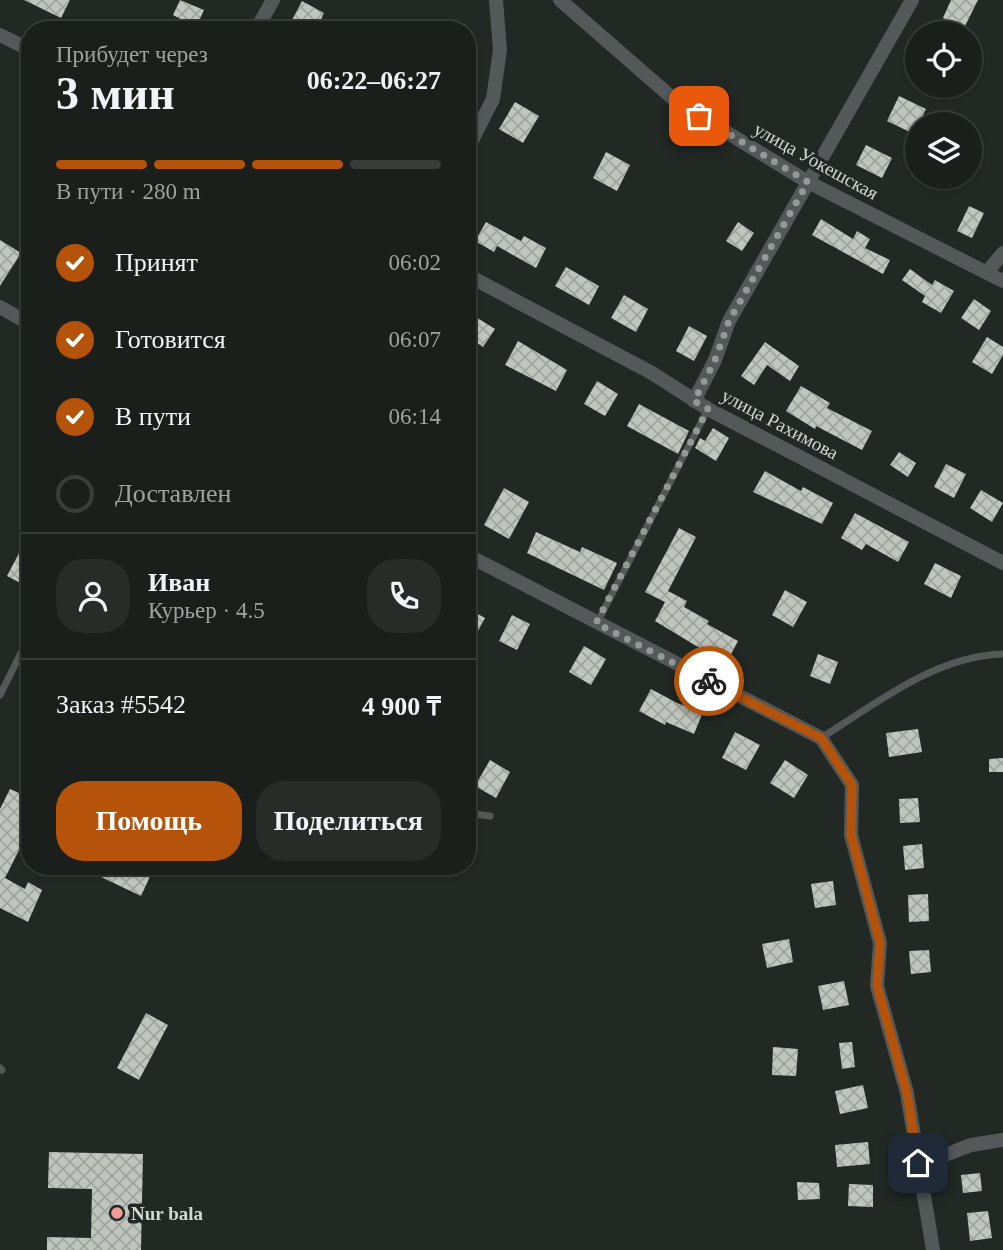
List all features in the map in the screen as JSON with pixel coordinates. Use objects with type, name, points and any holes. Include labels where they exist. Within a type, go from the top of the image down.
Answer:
[{"type":"street","points":[[261,21],[273,0]]},
{"type":"street","points":[[476,132],[493,99],[500,50],[496,0]]},
{"type":"street","name":"улица Уокешская","points":[[560,0],[677,102],[808,182],[1003,281]]},
{"type":"street","points":[[694,401],[715,360],[729,321],[912,0]]},
{"type":"street","points":[[0,35],[21,46]]},
{"type":"street","points":[[987,272],[1003,253]]},
{"type":"street","name":"улица Рахимова","points":[[476,280],[652,373],[708,409],[1003,563]]},
{"type":"street","points":[[0,307],[21,319]]},
{"type":"street","points":[[476,560],[821,738],[852,785],[851,835],[880,943],[877,986],[907,1093],[933,1250]]},
{"type":"street","points":[[921,1186],[940,1157],[971,1145],[1003,1140]]},
{"type":"lane","points":[[596,623],[708,409]]},
{"type":"lane","points":[[0,695],[21,653]]},
{"type":"lane","points":[[821,738],[907,683],[976,655],[1003,654]]},
{"type":"lane","points":[[476,815],[490,817]]},
{"type":"building","points":[[24,0],[70,0],[61,18]]},
{"type":"building","points":[[180,0],[204,10],[199,21],[184,21],[173,15]]},
{"type":"building","points":[[951,0],[978,0],[968,21],[949,21],[943,18]]},
{"type":"building","points":[[302,1],[324,13],[320,21],[292,21]]},
{"type":"building","points":[[899,96],[926,109],[925,112],[905,112],[905,130],[887,121]]},
{"type":"building","points":[[515,102],[539,116],[523,143],[499,129]]},
{"type":"building","points":[[866,145],[892,158],[882,178],[856,165]]},
{"type":"building","points":[[606,152],[630,165],[617,191],[593,178]]},
{"type":"building","points":[[969,206],[984,213],[972,238],[957,231]]},
{"type":"building","points":[[821,219],[853,239],[857,231],[870,239],[865,248],[890,260],[883,274],[812,235]]},
{"type":"building","points":[[486,222],[521,241],[524,236],[546,248],[536,268],[497,246],[494,252],[476,239]]},
{"type":"building","points":[[738,222],[754,233],[742,251],[726,241]]},
{"type":"building","points":[[0,240],[21,253],[0,286]]},
{"type":"building","points":[[566,267],[599,286],[589,305],[555,286]]},
{"type":"building","points":[[910,269],[932,285],[935,280],[954,291],[941,313],[922,302],[925,296],[902,280]]},
{"type":"building","points":[[624,295],[648,309],[636,332],[611,318]]},
{"type":"building","points":[[974,299],[991,311],[979,330],[961,318]]},
{"type":"building","points":[[476,317],[495,329],[483,347],[476,342]]},
{"type":"building","points":[[689,326],[707,336],[694,361],[676,351]]},
{"type":"building","points":[[987,337],[1003,347],[1003,355],[992,374],[972,362]]},
{"type":"building","points":[[518,341],[567,370],[556,391],[505,365]]},
{"type":"building","points":[[765,342],[799,366],[790,381],[767,365],[754,385],[741,376]]},
{"type":"building","points":[[597,381],[618,394],[605,416],[584,404]]},
{"type":"building","points":[[801,386],[830,403],[827,408],[872,431],[862,450],[816,426],[815,429],[786,411]]},
{"type":"building","points":[[639,404],[689,431],[678,454],[627,426]]},
{"type":"building","points":[[713,428],[729,438],[716,461],[695,448],[700,438],[705,441]]},
{"type":"building","points":[[899,452],[916,463],[908,477],[890,465]]},
{"type":"building","points":[[946,464],[966,474],[954,498],[934,487]]},
{"type":"building","points":[[765,471],[801,491],[803,487],[833,503],[822,524],[753,492]]},
{"type":"building","points":[[504,488],[529,502],[509,539],[484,525]]},
{"type":"building","points":[[981,490],[1003,503],[992,522],[970,508]]},
{"type":"building","points":[[855,513],[909,542],[898,562],[866,544],[862,550],[841,538]]},
{"type":"building","points":[[679,528],[696,537],[668,591],[687,601],[684,607],[709,621],[707,624],[738,641],[726,664],[655,621],[665,602],[645,592]]},
{"type":"building","points":[[536,532],[580,552],[582,547],[617,563],[604,590],[527,553]]},
{"type":"building","points":[[21,549],[21,583],[7,576]]},
{"type":"building","points":[[935,563],[961,576],[951,598],[924,584]]},
{"type":"building","points":[[785,590],[807,602],[793,627],[772,615]]},
{"type":"building","points":[[476,613],[485,618],[476,634]]},
{"type":"building","points":[[512,615],[530,624],[517,650],[499,641]]},
{"type":"building","points":[[584,646],[606,659],[591,685],[569,672]]},
{"type":"building","points":[[818,654],[838,662],[830,684],[810,676]]},
{"type":"building","points":[[651,689],[677,703],[703,712],[694,734],[666,722],[665,725],[639,711]]},
{"type":"building","points":[[918,729],[922,752],[889,757],[886,733]]},
{"type":"building","points":[[735,732],[760,745],[746,770],[722,758]]},
{"type":"building","points":[[1003,758],[1003,772],[989,772],[989,759]]},
{"type":"building","points":[[490,760],[510,772],[496,798],[476,784]]},
{"type":"building","points":[[785,760],[808,775],[794,798],[770,783]]},
{"type":"building","points":[[10,789],[21,794],[21,846],[5,878],[25,889],[28,882],[42,890],[28,922],[0,908],[0,809]]},
{"type":"building","points":[[918,798],[920,822],[900,823],[899,799]]},
{"type":"building","points":[[922,844],[924,868],[905,870],[903,846]]},
{"type":"building","points":[[97,875],[151,875],[141,896]]},
{"type":"building","points":[[833,881],[836,905],[815,908],[811,884]]},
{"type":"building","points":[[928,894],[929,921],[909,922],[908,895]]},
{"type":"building","points":[[789,939],[793,962],[767,968],[762,944]]},
{"type":"building","points":[[929,950],[931,972],[911,974],[909,951]]},
{"type":"building","points":[[844,981],[849,1005],[823,1010],[818,986]]},
{"type":"building","points":[[146,1013],[168,1025],[139,1080],[117,1068]]},
{"type":"building","points":[[852,1042],[855,1067],[842,1069],[839,1043]]},
{"type":"building","points":[[773,1047],[798,1049],[796,1076],[772,1075]]},
{"type":"building","points":[[863,1085],[868,1108],[840,1114],[835,1091]]},
{"type":"building","points":[[868,1142],[870,1164],[837,1167],[835,1145]]},
{"type":"building","name":"Nur bala","points":[[49,1152],[143,1154],[141,1250],[47,1250],[47,1237],[91,1238],[92,1189],[48,1188]]},
{"type":"building","points":[[980,1173],[982,1191],[963,1193],[961,1175]]},
{"type":"building","points":[[797,1182],[819,1183],[820,1199],[798,1200]]},
{"type":"building","points":[[849,1184],[873,1185],[873,1207],[848,1206]]},
{"type":"building","points":[[988,1211],[992,1238],[970,1241],[967,1213]]},
{"type":"way so far","points":[[699,116],[808,182],[729,321],[715,360],[694,401],[708,409],[596,623],[709,681]]},
{"type":"place","name":"Nur bala","points":[[117,1213]]},
{"type":"route","points":[[709,681],[821,738],[852,785],[851,835],[880,943],[877,986],[907,1093],[918,1163]]}]
